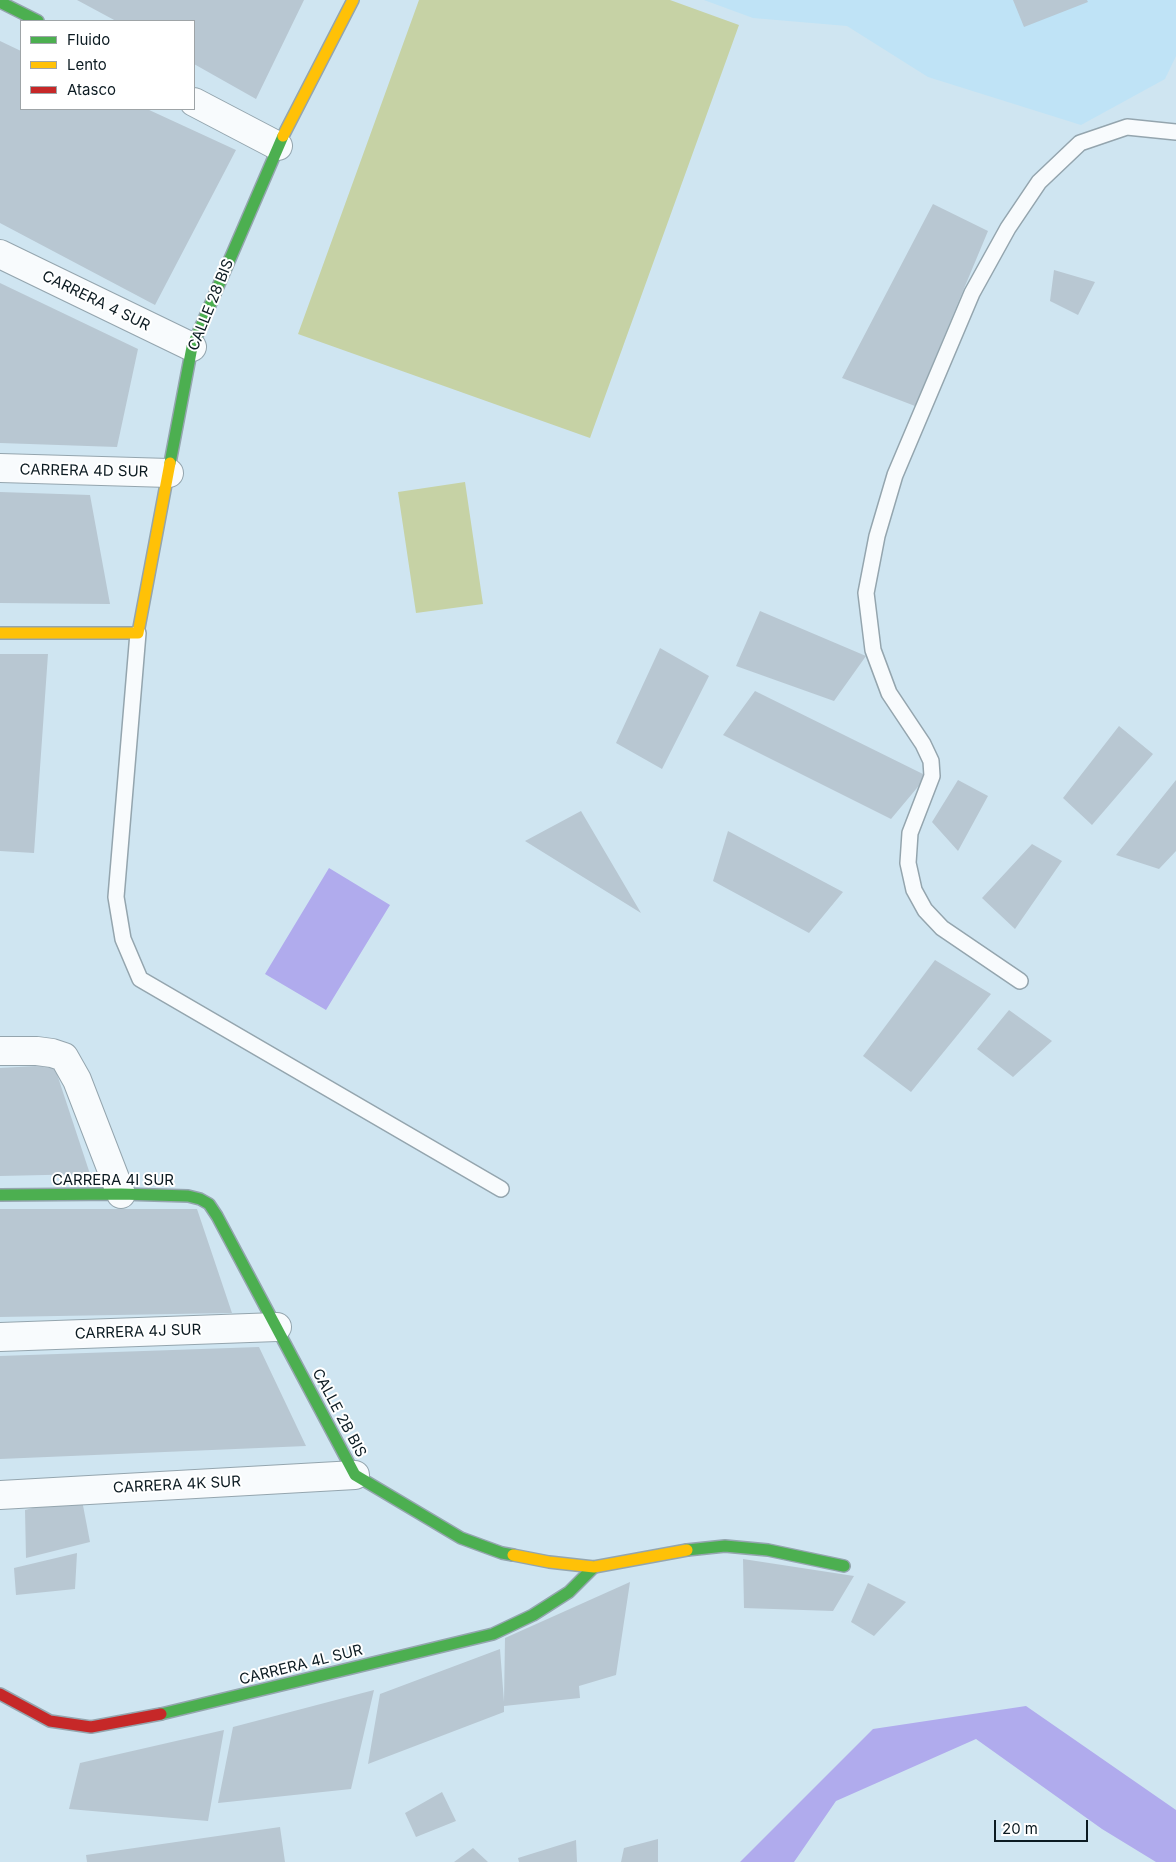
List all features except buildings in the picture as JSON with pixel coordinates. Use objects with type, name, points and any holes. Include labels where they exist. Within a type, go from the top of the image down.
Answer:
[{"type":"street","name":"CALLE 28 BIS","points":[[138,633],[192,347],[278,146],[353,0]]},
{"type":"street","points":[[0,2],[36,20]]},
{"type":"street","points":[[195,103],[278,146]]},
{"type":"street","name":"CARRERA 4 SUR","points":[[0,254],[192,347]]},
{"type":"street","name":"CARRERA 4D SUR","points":[[0,468],[169,473]]},
{"type":"street","points":[[0,633],[138,633]]},
{"type":"street","points":[[0,1051],[44,1052],[64,1057],[77,1080],[121,1194]]},
{"type":"street","name":"CARRERA 4I SUR","points":[[0,1196],[121,1194],[188,1196],[209,1204],[218,1216]]},
{"type":"street","name":"CALLE 2B BIS","points":[[218,1216],[355,1475],[460,1538],[502,1552],[549,1562],[594,1567],[681,1551],[725,1546],[768,1550],[844,1566]]},
{"type":"street","name":"CARRERA 4J SUR","points":[[0,1337],[277,1327]]},
{"type":"street","name":"CARRERA 4K SUR","points":[[0,1495],[355,1475]]},
{"type":"street","name":"CARRERA 4L SUR","points":[[0,1694],[50,1721],[91,1727],[140,1719],[493,1634],[533,1615],[569,1592],[594,1567]]},
{"type":"lane","points":[[1020,981],[942,928],[925,910],[914,890],[908,864],[910,833],[932,776],[931,761],[923,744],[889,693],[873,650],[866,593],[877,536],[895,475],[972,293],[1008,228],[1039,182],[1080,143],[1127,127],[1176,132]]},
{"type":"lane","points":[[138,633],[116,897],[123,939],[140,979],[501,1189]]},
{"type":"shaded area","points":[[704,0],[1176,0],[1176,56],[1165,79],[1081,125],[928,77],[847,26],[753,18]]},
{"type":"shaded area","points":[[329,868],[390,905],[326,1010],[265,974]]},
{"type":"shaded area","points":[[1026,1706],[1176,1810],[1176,1862],[1156,1862],[1102,1829],[976,1739],[836,1801],[794,1862],[740,1862],[873,1729]]},
{"type":"green space","points":[[419,0],[670,0],[739,25],[590,438],[298,334]]},
{"type":"green space","points":[[465,482],[483,604],[416,613],[398,492]]},
{"type":"traffic: fast","points":[[0,2],[36,20]]},
{"type":"traffic: fast","points":[[170,463],[192,347],[283,136]]},
{"type":"traffic: fast","points":[[0,1195],[121,1194],[188,1196],[209,1204],[355,1475],[461,1538],[502,1553],[513,1555]]},
{"type":"traffic: fast","points":[[687,1550],[725,1546],[768,1550],[844,1566]]},
{"type":"traffic: fast","points":[[161,1714],[493,1634],[533,1615],[569,1592],[594,1567]]},
{"type":"traffic: slow","points":[[283,136],[353,0]]},
{"type":"traffic: slow","points":[[0,633],[138,633],[170,463]]},
{"type":"traffic: slow","points":[[513,1555],[549,1562],[594,1567],[687,1550]]},
{"type":"traffic: jam","points":[[0,1694],[50,1721],[91,1727],[161,1714]]}]
